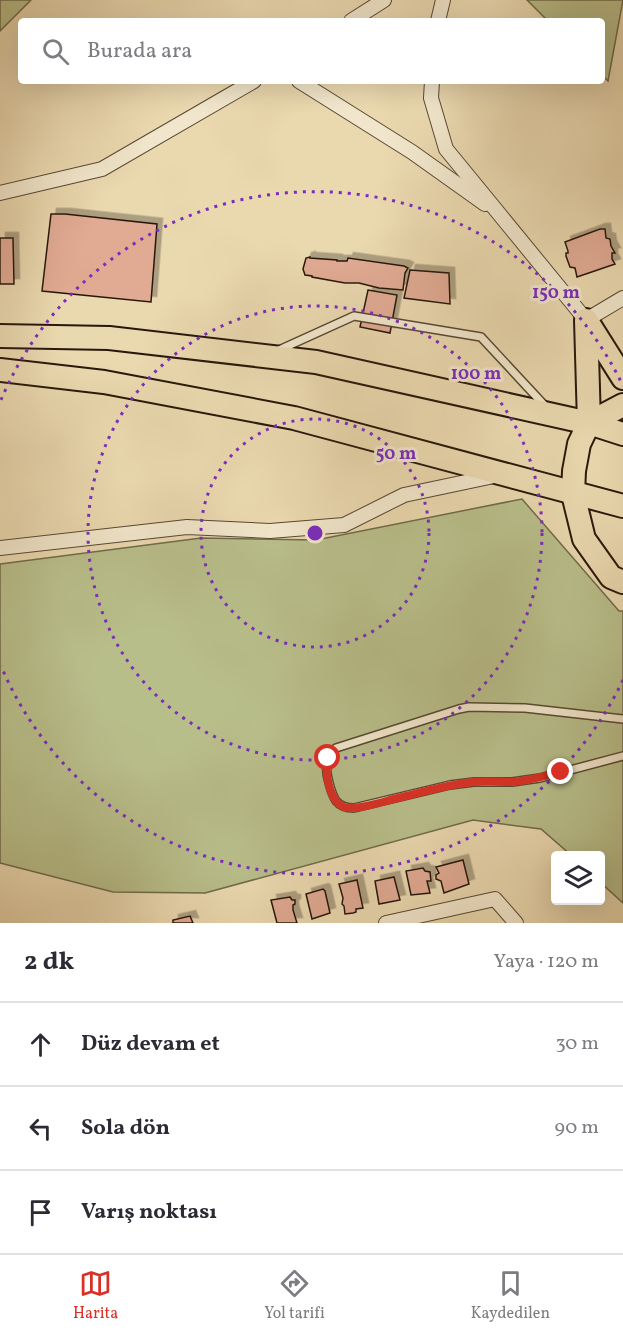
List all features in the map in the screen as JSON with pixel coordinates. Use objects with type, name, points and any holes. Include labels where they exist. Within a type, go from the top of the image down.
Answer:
[{"type":"highway","points":[[586,320],[623,378]]},
{"type":"highway","points":[[586,320],[589,423],[579,444],[573,494],[584,539],[611,577],[623,582]]},
{"type":"highway","points":[[0,336],[109,338],[316,362],[589,423],[623,434]]},
{"type":"highway","points":[[0,370],[105,382],[294,418],[623,506]]},
{"type":"highway","points":[[589,423],[623,405]]},
{"type":"street","points":[[356,18],[384,0]]},
{"type":"street","points":[[439,18],[443,0]]},
{"type":"street","points":[[0,193],[102,170],[249,84]]},
{"type":"street","points":[[304,84],[412,152],[498,212]]},
{"type":"street","points":[[432,84],[431,98],[446,149],[586,320],[623,298]]},
{"type":"street","points":[[0,548],[187,527],[270,531],[344,525],[404,495],[505,474]]},
{"type":"street","points":[[386,923],[495,899],[516,923]]},
{"type":"lane","points":[[264,356],[354,316],[481,336],[554,416]]},
{"type":"lane","points":[[623,719],[525,708],[469,707],[336,748],[328,758],[326,770],[336,801],[345,807],[354,808],[450,785],[474,782],[512,782],[540,778],[623,756]]},
{"type":"green space","points":[[0,0],[31,0],[0,31]]},
{"type":"green space","points":[[527,0],[623,0],[608,81],[605,78],[605,18],[545,18]]},
{"type":"green space","points":[[522,499],[619,611],[623,611],[623,903],[605,887],[605,851],[566,851],[541,829],[473,820],[205,893],[113,892],[0,863],[0,564],[201,538],[316,540]]},
{"type":"building","points":[[51,214],[157,224],[151,302],[42,291]]},
{"type":"building","points":[[605,229],[606,238],[610,239],[615,253],[612,253],[612,259],[615,264],[577,277],[575,268],[570,267],[566,256],[568,251],[565,242]]},
{"type":"building","points":[[0,238],[13,238],[14,284],[0,284]]},
{"type":"building","points":[[306,258],[337,261],[347,261],[348,258],[404,266],[408,268],[405,273],[403,290],[345,283],[305,275],[303,269]]},
{"type":"building","points":[[410,270],[449,273],[450,304],[404,298]]},
{"type":"building","points":[[368,290],[397,295],[390,333],[360,327]]},
{"type":"building","points":[[463,860],[469,884],[444,893],[441,881],[436,879],[439,873],[436,867]]},
{"type":"building","points":[[423,868],[430,872],[431,881],[427,881],[430,893],[411,895],[406,871]]},
{"type":"building","points":[[394,877],[400,900],[379,904],[375,881]]},
{"type":"building","points":[[357,880],[363,908],[345,914],[339,884]]},
{"type":"building","points":[[323,889],[330,913],[312,919],[306,894]]},
{"type":"building","points":[[290,897],[295,900],[293,910],[297,923],[277,923],[271,900]]},
{"type":"building","points":[[190,916],[193,923],[173,923],[173,920]]},
{"type":"route","points":[[328,758],[326,770],[333,796],[340,805],[349,808],[450,785],[474,782],[512,782],[561,772]]}]
